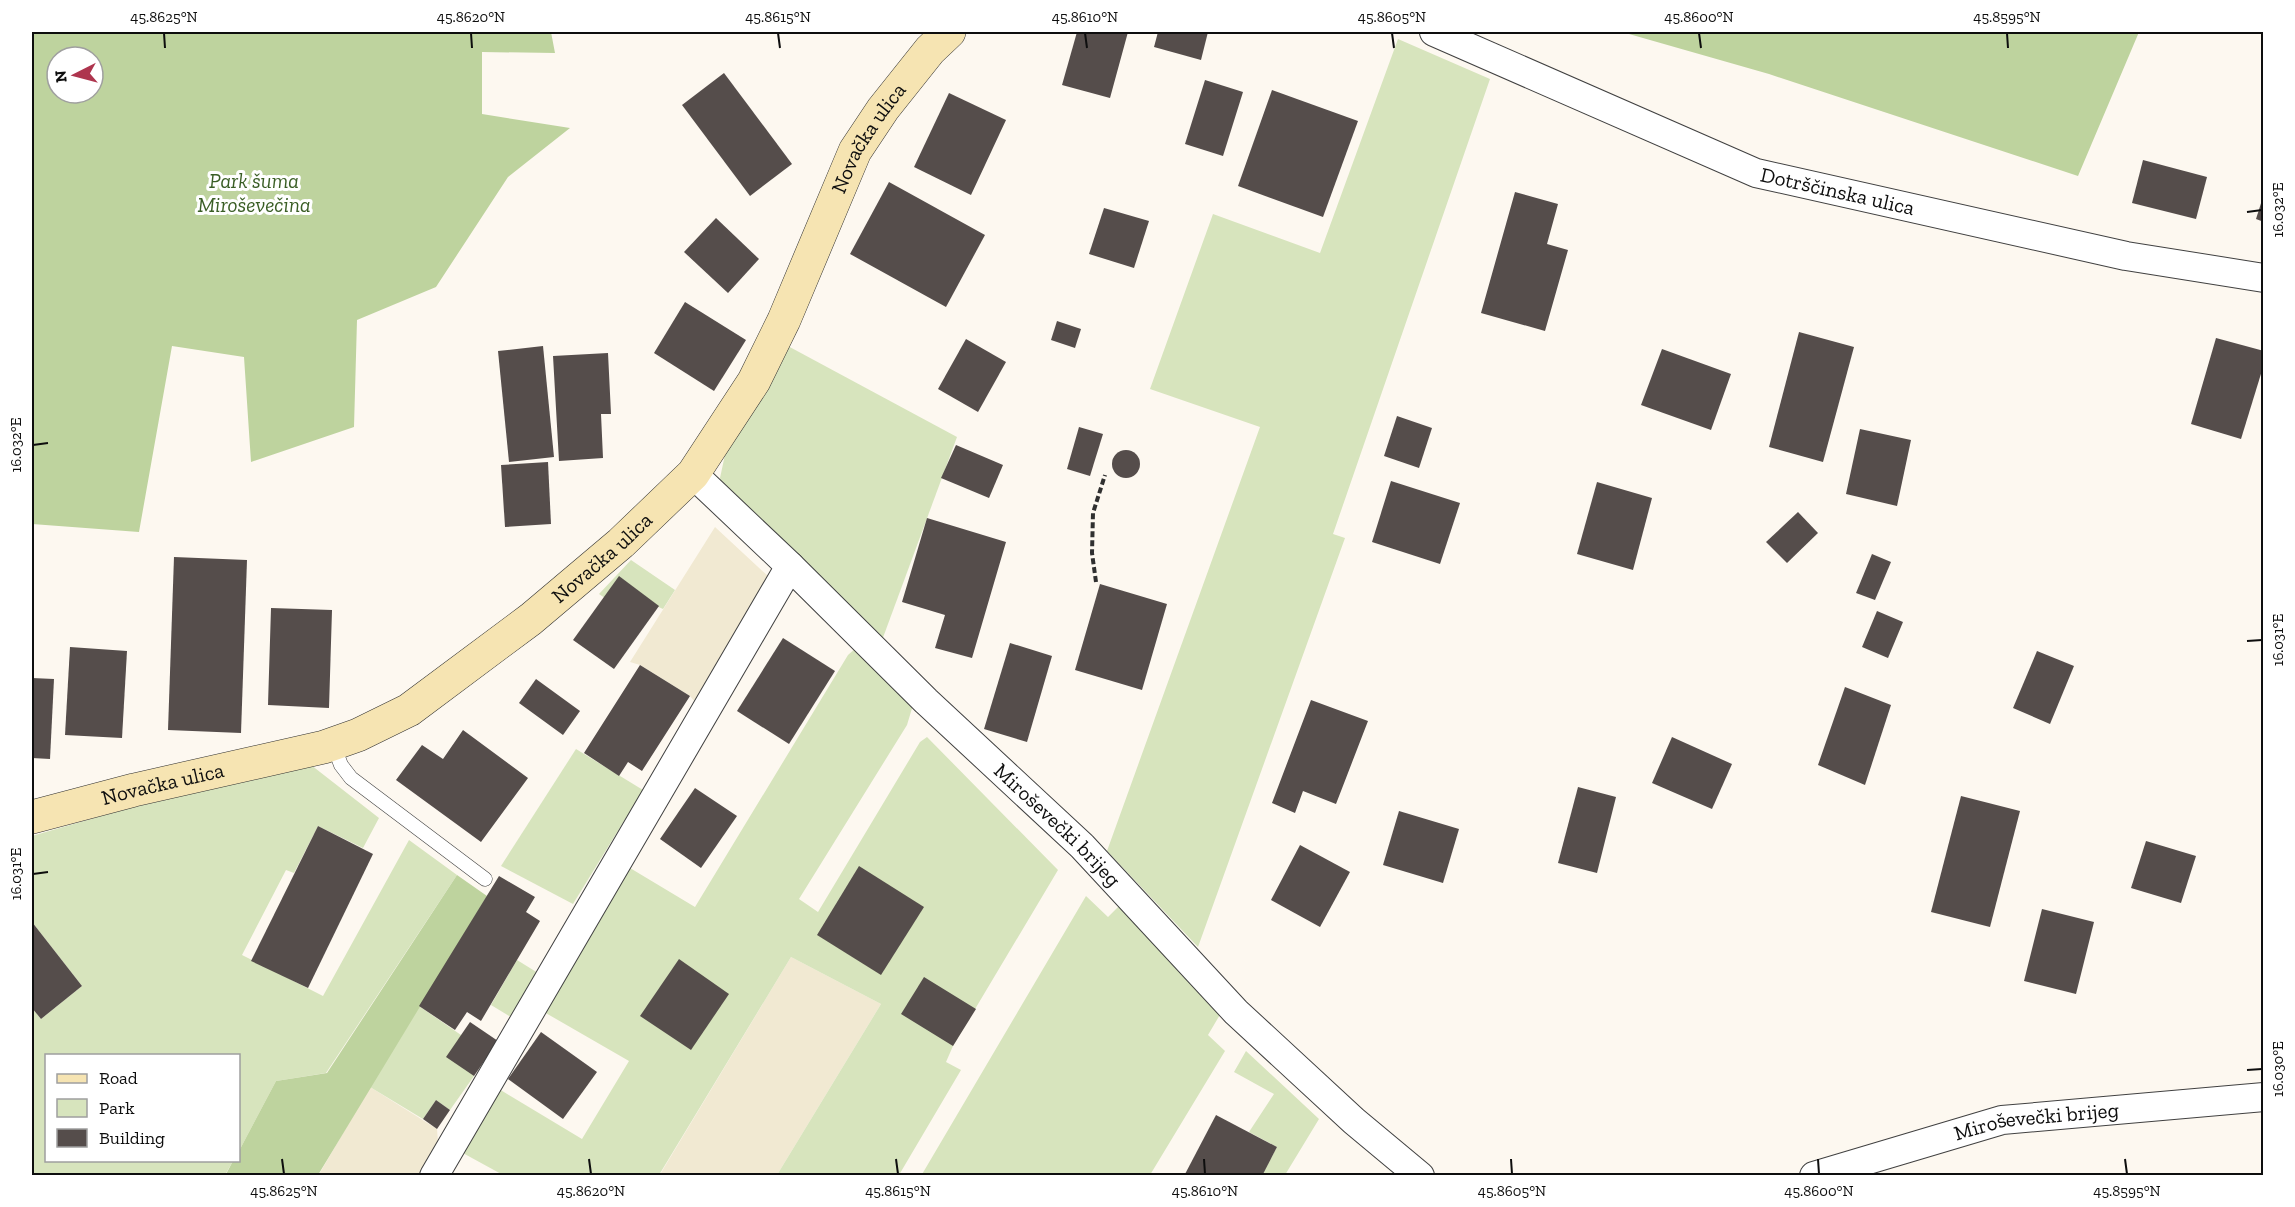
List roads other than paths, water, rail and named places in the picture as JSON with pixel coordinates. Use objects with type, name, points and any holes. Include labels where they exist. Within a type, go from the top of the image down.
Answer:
[{"type":"street","name":"Novačka ulica","points":[[32,817],[134,790],[333,744],[358,735],[409,710],[457,675],[531,619],[621,543],[693,474],[754,381],[784,320],[855,151],[883,108],[930,50],[949,32]]},
{"type":"street","name":"Dotrščinska ulica","points":[[1434,32],[1756,173],[2126,256],[2264,278]]},
{"type":"street","name":"Miroševečki brijeg","points":[[693,474],[926,701],[1082,846],[1236,1012],[1354,1121],[1420,1176]]},
{"type":"street","points":[[434,1176],[790,566]]},
{"type":"street","name":"Miroševečki brijeg","points":[[1814,1176],[2002,1120],[2264,1097]]},
{"type":"lane","points":[[333,744],[341,765],[351,778],[485,879]]},
{"type":"park label","name":"Park šuma Miroševečina","points":[[254,193]]}]
